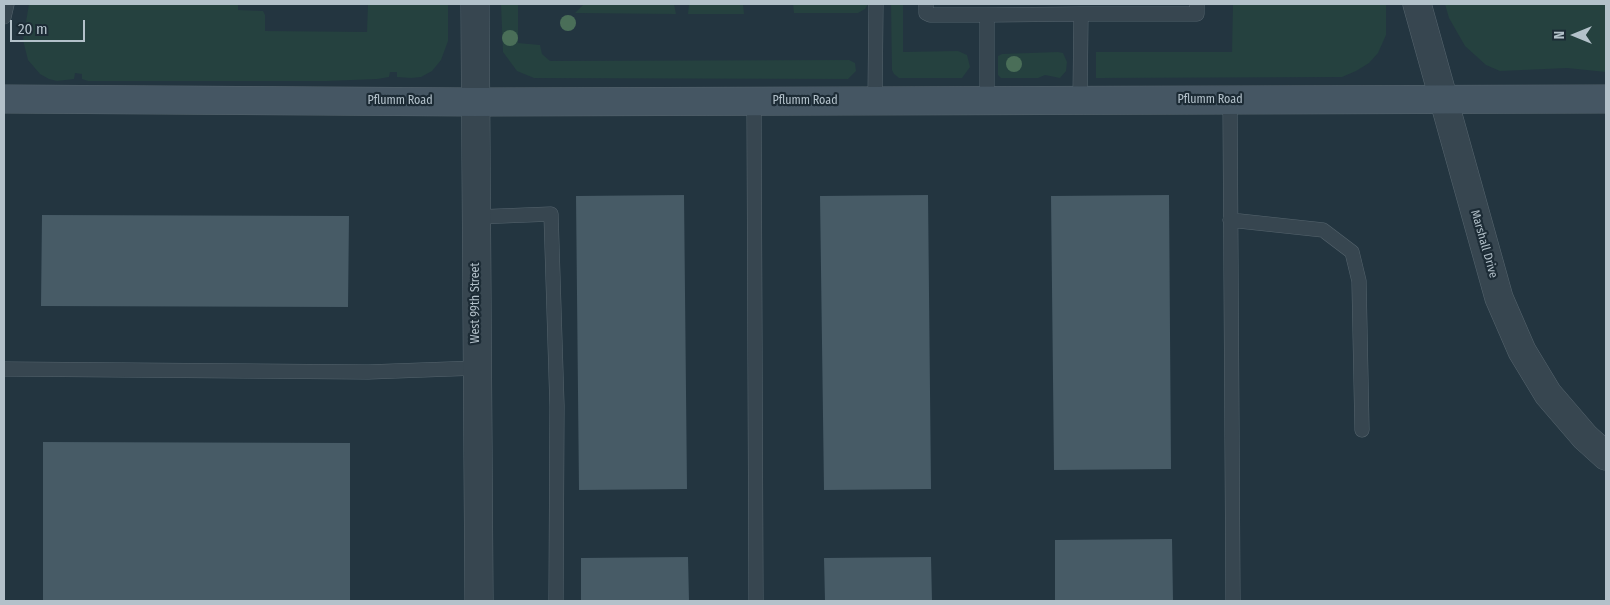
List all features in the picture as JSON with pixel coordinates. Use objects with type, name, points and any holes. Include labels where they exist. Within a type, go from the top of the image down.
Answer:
[{"type":"main road","name":"Pflumm Road","points":[[4,99],[475,102],[1606,99]]},
{"type":"street","name":"West 99th Street","points":[[475,4],[479,601]]},
{"type":"street","name":"Marshall Drive","points":[[1417,4],[1499,298],[1522,351],[1548,394],[1585,437],[1606,456]]},
{"type":"lane","points":[[4,17],[7,4]]},
{"type":"lane","points":[[875,101],[876,4]]},
{"type":"lane","points":[[926,4],[926,13],[930,15],[986,16],[1081,14],[1130,9],[1197,14],[1197,4]]},
{"type":"lane","points":[[1080,100],[1081,14]]},
{"type":"lane","points":[[986,16],[986,100]]},
{"type":"lane","points":[[1230,100],[1233,601]]},
{"type":"lane","points":[[754,101],[756,601]]},
{"type":"lane","points":[[476,217],[551,214],[557,406],[556,601]]},
{"type":"lane","points":[[1230,220],[1323,230],[1352,252],[1359,281],[1362,430]]},
{"type":"lane","points":[[4,370],[368,372],[477,368]]},
{"type":"green space","points":[[29,4],[238,4],[238,10],[263,11],[265,15],[265,31],[367,32],[368,4],[448,4],[448,41],[441,60],[432,71],[421,77],[397,77],[397,72],[390,72],[389,77],[377,79],[327,81],[88,81],[82,79],[82,74],[75,73],[74,79],[57,81],[40,74],[28,60],[23,40]]},
{"type":"green space","points":[[501,4],[518,4],[518,43],[540,45],[542,54],[550,61],[849,60],[855,63],[856,71],[848,79],[534,78],[517,71],[503,52]]},
{"type":"green space","points":[[584,4],[674,4],[676,14],[575,13]]},
{"type":"green space","points":[[689,4],[743,4],[744,14],[688,14]]},
{"type":"green space","points":[[793,4],[868,4],[865,9],[858,13],[794,13]]},
{"type":"green space","points":[[891,4],[903,4],[903,52],[958,51],[967,55],[970,67],[962,78],[899,78],[894,74],[892,70]]},
{"type":"green space","points":[[1233,4],[1386,4],[1386,35],[1378,53],[1369,63],[1342,77],[1096,78],[1096,52],[1232,52]]},
{"type":"green space","points":[[1445,4],[1606,4],[1606,72],[1567,68],[1500,71],[1486,65],[1465,46],[1449,18]]},
{"type":"green space","points":[[1063,53],[1067,62],[1066,71],[1060,78],[1045,75],[1038,78],[1001,78],[998,75],[998,56],[1002,54]]},
{"type":"building","points":[[684,195],[687,489],[579,490],[576,196]]},
{"type":"building","points":[[928,195],[931,489],[824,490],[820,196]]},
{"type":"building","points":[[1169,195],[1171,469],[1054,470],[1051,196]]},
{"type":"building","points":[[42,215],[349,216],[348,307],[41,306]]},
{"type":"building","points":[[43,442],[350,443],[350,601],[43,601]]},
{"type":"building","points":[[1172,539],[1173,601],[1055,601],[1055,540]]},
{"type":"building","points":[[688,557],[689,601],[581,601],[581,558]]},
{"type":"building","points":[[931,557],[932,601],[825,601],[824,558]]}]
